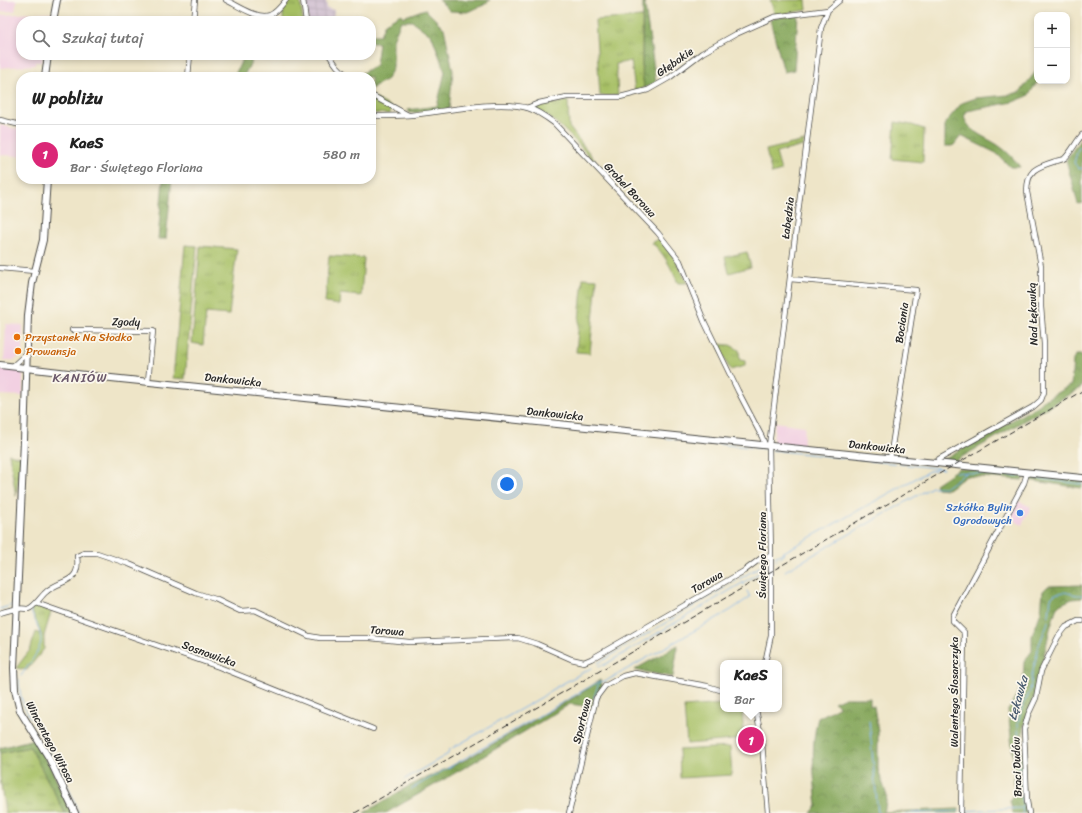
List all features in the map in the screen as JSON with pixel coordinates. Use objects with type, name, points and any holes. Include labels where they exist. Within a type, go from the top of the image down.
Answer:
[{"type":"street","points":[[54,16],[57,0]]},
{"type":"street","points":[[193,16],[195,0]]},
{"type":"street","points":[[226,0],[258,16],[270,15],[286,0]]},
{"type":"street","points":[[303,0],[305,16]]},
{"type":"street","points":[[828,10],[840,0]]},
{"type":"street","name":"Głębokie","points":[[527,108],[539,103],[567,97],[620,97],[648,90],[669,78],[702,53],[736,34],[774,17],[828,10]]},
{"type":"street","name":"Łabędzia","points":[[767,445],[790,279],[820,34],[828,10]]},
{"type":"street","points":[[46,72],[47,60]]},
{"type":"street","points":[[188,72],[190,60]]},
{"type":"street","points":[[332,60],[343,72]]},
{"type":"street","points":[[376,98],[409,115]]},
{"type":"street","name":"Grobel Borowa","points":[[376,116],[409,115],[482,106],[509,105],[527,108],[540,113],[554,123],[658,233],[680,261],[704,321],[738,391],[767,445]]},
{"type":"street","points":[[391,116],[394,107]]},
{"type":"street","points":[[0,120],[16,124]]},
{"type":"street","name":"Nad Łękawką","points":[[936,463],[939,459],[1033,407],[1042,398],[1044,384],[1044,344],[1041,307],[1041,266],[1026,192],[1027,182],[1032,172],[1039,167],[1064,159],[1075,142],[1082,135]]},
{"type":"street","name":"Wincentego Witosa","points":[[47,184],[43,240],[29,303],[14,668],[15,690],[20,711],[50,758],[75,813]]},
{"type":"street","points":[[0,268],[35,271]]},
{"type":"street","name":"Bociania","points":[[790,279],[916,290],[890,459]]},
{"type":"street","name":"Zgody","points":[[72,330],[153,331],[148,381]]},
{"type":"street","points":[[13,366],[27,353]]},
{"type":"street","name":"Dankowicka","points":[[0,365],[1082,478]]},
{"type":"street","name":"Świętego Floriana","points":[[767,445],[771,556],[771,635],[767,660]]},
{"type":"street","name":"Walentego Ślosarczyka","points":[[961,813],[964,632],[953,621],[954,616],[1024,483],[1027,473]]},
{"type":"street","name":"Torowa","points":[[36,604],[47,591],[70,579],[76,573],[78,566],[77,556],[84,553],[98,553],[129,564],[196,593],[215,599],[240,611],[255,610],[309,636],[320,638],[370,638],[409,642],[518,638],[537,644],[571,659],[584,662],[738,575],[760,559],[771,556]]},
{"type":"street","points":[[0,613],[17,608],[28,609],[36,604]]},
{"type":"street","name":"Sosnowicka","points":[[36,604],[219,667],[373,729]]},
{"type":"street","name":"Braci Dudów","points":[[1029,813],[1027,801],[1024,729],[1028,715],[1036,698],[1041,671],[1058,637],[1066,626],[1082,621]]},
{"type":"street","name":"Sportowa","points":[[569,813],[596,698],[605,686],[623,676],[635,672],[707,686],[720,690]]},
{"type":"street","points":[[757,712],[762,743],[768,813]]},
{"type":"shaded area","points":[[0,0],[17,0],[15,11],[0,12]]},
{"type":"shaded area","points":[[304,0],[326,0],[327,8],[334,10],[333,16],[307,16]]},
{"type":"shaded area","points":[[52,12],[51,16],[16,16],[16,60],[42,60],[42,62],[35,62],[35,65],[0,68],[0,15]]},
{"type":"shaded area","points":[[0,125],[16,129],[16,156],[0,155]]},
{"type":"shaded area","points":[[6,324],[23,325],[23,352],[21,356],[14,360],[4,360]]},
{"type":"shaded area","points":[[0,367],[23,370],[23,396],[0,395]]},
{"type":"shaded area","points":[[775,422],[805,426],[803,446],[773,443]]},
{"type":"shaded area","points":[[1017,500],[1031,507],[1022,525],[1008,517]]},
{"type":"green space","points":[[291,0],[300,0],[302,16],[283,16],[283,10]]},
{"type":"green space","points":[[439,0],[490,0],[484,5],[467,12],[450,11]]},
{"type":"green space","points":[[643,0],[656,82],[644,88],[642,68]]},
{"type":"green space","points":[[770,0],[806,0],[807,10],[775,15]]},
{"type":"green space","points":[[425,9],[444,28],[453,71],[449,109],[409,113],[408,110],[437,106],[445,72],[432,36],[412,21],[401,21],[393,39],[393,68],[387,79],[376,86],[376,72],[364,72],[376,65],[379,43],[376,43],[376,35],[380,35],[385,23],[401,14],[403,17]]},
{"type":"green space","points":[[798,15],[794,70],[784,72],[770,20]]},
{"type":"green space","points":[[642,17],[642,68],[644,88],[635,91],[631,61],[616,64],[618,96],[600,96],[595,20]]},
{"type":"green space","points":[[242,60],[252,60],[246,72],[236,72]]},
{"type":"green space","points":[[1034,74],[1034,84],[1036,84],[1028,96],[1013,102],[967,111],[964,117],[970,128],[1005,150],[1020,167],[1010,167],[996,153],[961,136],[953,146],[945,146],[945,123],[962,103],[976,98],[1008,95],[1020,92]]},
{"type":"green space","points":[[376,99],[391,107],[390,114],[376,113]]},
{"type":"green space","points":[[568,101],[569,127],[605,174],[562,128],[542,113],[532,108],[540,105]]},
{"type":"green space","points":[[895,122],[924,129],[923,162],[892,159]]},
{"type":"green space","points":[[1082,137],[1082,203],[1078,204],[1066,160]]},
{"type":"green space","points":[[804,141],[803,146],[776,153],[781,171],[772,174],[766,150]]},
{"type":"green space","points":[[163,184],[172,184],[166,239],[158,239]]},
{"type":"green space","points":[[660,238],[677,262],[687,283],[678,283],[664,257],[652,243]]},
{"type":"green space","points":[[185,245],[197,246],[185,379],[173,378]]},
{"type":"green space","points":[[200,246],[237,249],[229,315],[206,313],[203,345],[192,343]]},
{"type":"green space","points":[[747,252],[751,267],[729,273],[725,257]]},
{"type":"green space","points":[[329,256],[364,258],[361,296],[340,294],[339,305],[325,303]]},
{"type":"green space","points":[[583,278],[597,279],[590,353],[576,352]]},
{"type":"green space","points":[[718,344],[730,345],[739,350],[740,360],[745,361],[745,366],[730,370]]},
{"type":"green space","points":[[1076,355],[1082,355],[1082,387],[955,461],[940,461],[1039,405],[1044,400],[1071,385],[1073,360]]},
{"type":"green space","points":[[9,454],[21,457],[16,496]]},
{"type":"green space","points":[[959,468],[1023,474],[1023,480],[966,476],[948,489],[937,488],[935,484]]},
{"type":"green space","points":[[1028,475],[1082,480],[1082,488],[1027,480]]},
{"type":"green space","points":[[1082,585],[1082,598],[1072,599],[1057,606],[1050,629],[1034,698],[1023,729],[1022,749],[1025,801],[1028,813],[1013,813],[1010,801],[1014,792],[1013,756],[1008,710],[1023,683],[1024,662],[1032,651],[1032,636],[1041,612],[1043,591],[1048,586]]},
{"type":"green space","points":[[38,606],[51,612],[44,636],[44,649],[27,670],[16,668],[30,650],[36,632],[41,634],[31,609]]},
{"type":"green space","points":[[678,645],[673,677],[634,670]]},
{"type":"green space","points":[[600,680],[603,687],[594,697],[591,707],[570,704],[386,813],[364,813],[407,787],[465,760],[578,695]]},
{"type":"green space","points":[[843,698],[870,698],[870,705],[874,706],[878,732],[878,769],[887,796],[884,813],[811,813],[817,806],[813,750],[818,718],[840,706],[834,702]]},
{"type":"green space","points":[[720,704],[720,712],[742,712],[744,739],[687,744],[684,707]]},
{"type":"green space","points":[[34,739],[50,766],[72,813],[65,813],[30,747],[0,753],[0,748]]},
{"type":"green space","points":[[30,747],[65,813],[5,813],[0,777],[0,753]]},
{"type":"green space","points":[[730,747],[732,775],[680,778],[679,750]]},
{"type":"green space","points":[[959,809],[958,813],[884,813],[884,812]]},
{"type":"waterway","name":"Łękawka","points":[[1082,145],[1078,149],[1074,163],[1079,169],[1082,168]]},
{"type":"waterway","points":[[665,438],[766,449]]},
{"type":"waterway","points":[[772,450],[937,468]]},
{"type":"waterway","points":[[775,557],[929,471],[937,468],[943,469]]},
{"type":"waterway","points":[[955,472],[1002,475]]},
{"type":"waterway","points":[[785,571],[932,487],[946,487],[967,472]]},
{"type":"waterway","points":[[1006,475],[1022,476]]},
{"type":"waterway","points":[[1029,477],[1082,484]]},
{"type":"waterway","points":[[774,561],[780,558],[784,553]]},
{"type":"waterway","points":[[744,585],[744,582],[764,570],[768,564]]},
{"type":"waterway","points":[[598,663],[761,566]]},
{"type":"waterway","points":[[598,666],[604,665],[744,582]]},
{"type":"waterway","points":[[594,698],[599,682],[606,681],[731,610],[750,597],[747,591]]},
{"type":"waterway","name":"Łękawka","points":[[1023,813],[1019,765],[1018,722],[1023,704],[1030,692],[1032,675],[1039,645],[1048,622],[1051,598],[1055,594],[1064,592],[1082,595]]},
{"type":"waterway","points":[[0,609],[13,605]]},
{"type":"waterway","points":[[21,676],[39,649],[41,640],[39,628],[30,610]]},
{"type":"waterway","points":[[405,779],[448,754],[449,750],[591,668]]},
{"type":"waterway","points":[[19,680],[22,700],[31,718]]},
{"type":"waterway","points":[[411,789],[598,682]]},
{"type":"waterway","points":[[869,720],[878,813]]},
{"type":"waterway","points":[[35,724],[65,780]]},
{"type":"waterway","points":[[567,813],[588,724]]},
{"type":"waterway","points":[[67,784],[79,813]]},
{"type":"waterway","points":[[963,811],[1022,808]]},
{"type":"waterway","points":[[906,813],[959,811]]},
{"type":"railway","points":[[355,813],[1082,391]]},
{"type":"place","name":"Przystanek Na Słodko","points":[[17,337]]},
{"type":"place","name":"Prowansja","points":[[18,351]]},
{"type":"place","name":"Szkółka Bylin Ogrodowych","points":[[1020,513]]},
{"type":"place","name":"KaeS","points":[[751,740]]},
{"type":"district","name":"KANIÓW","points":[[80,377]]}]
